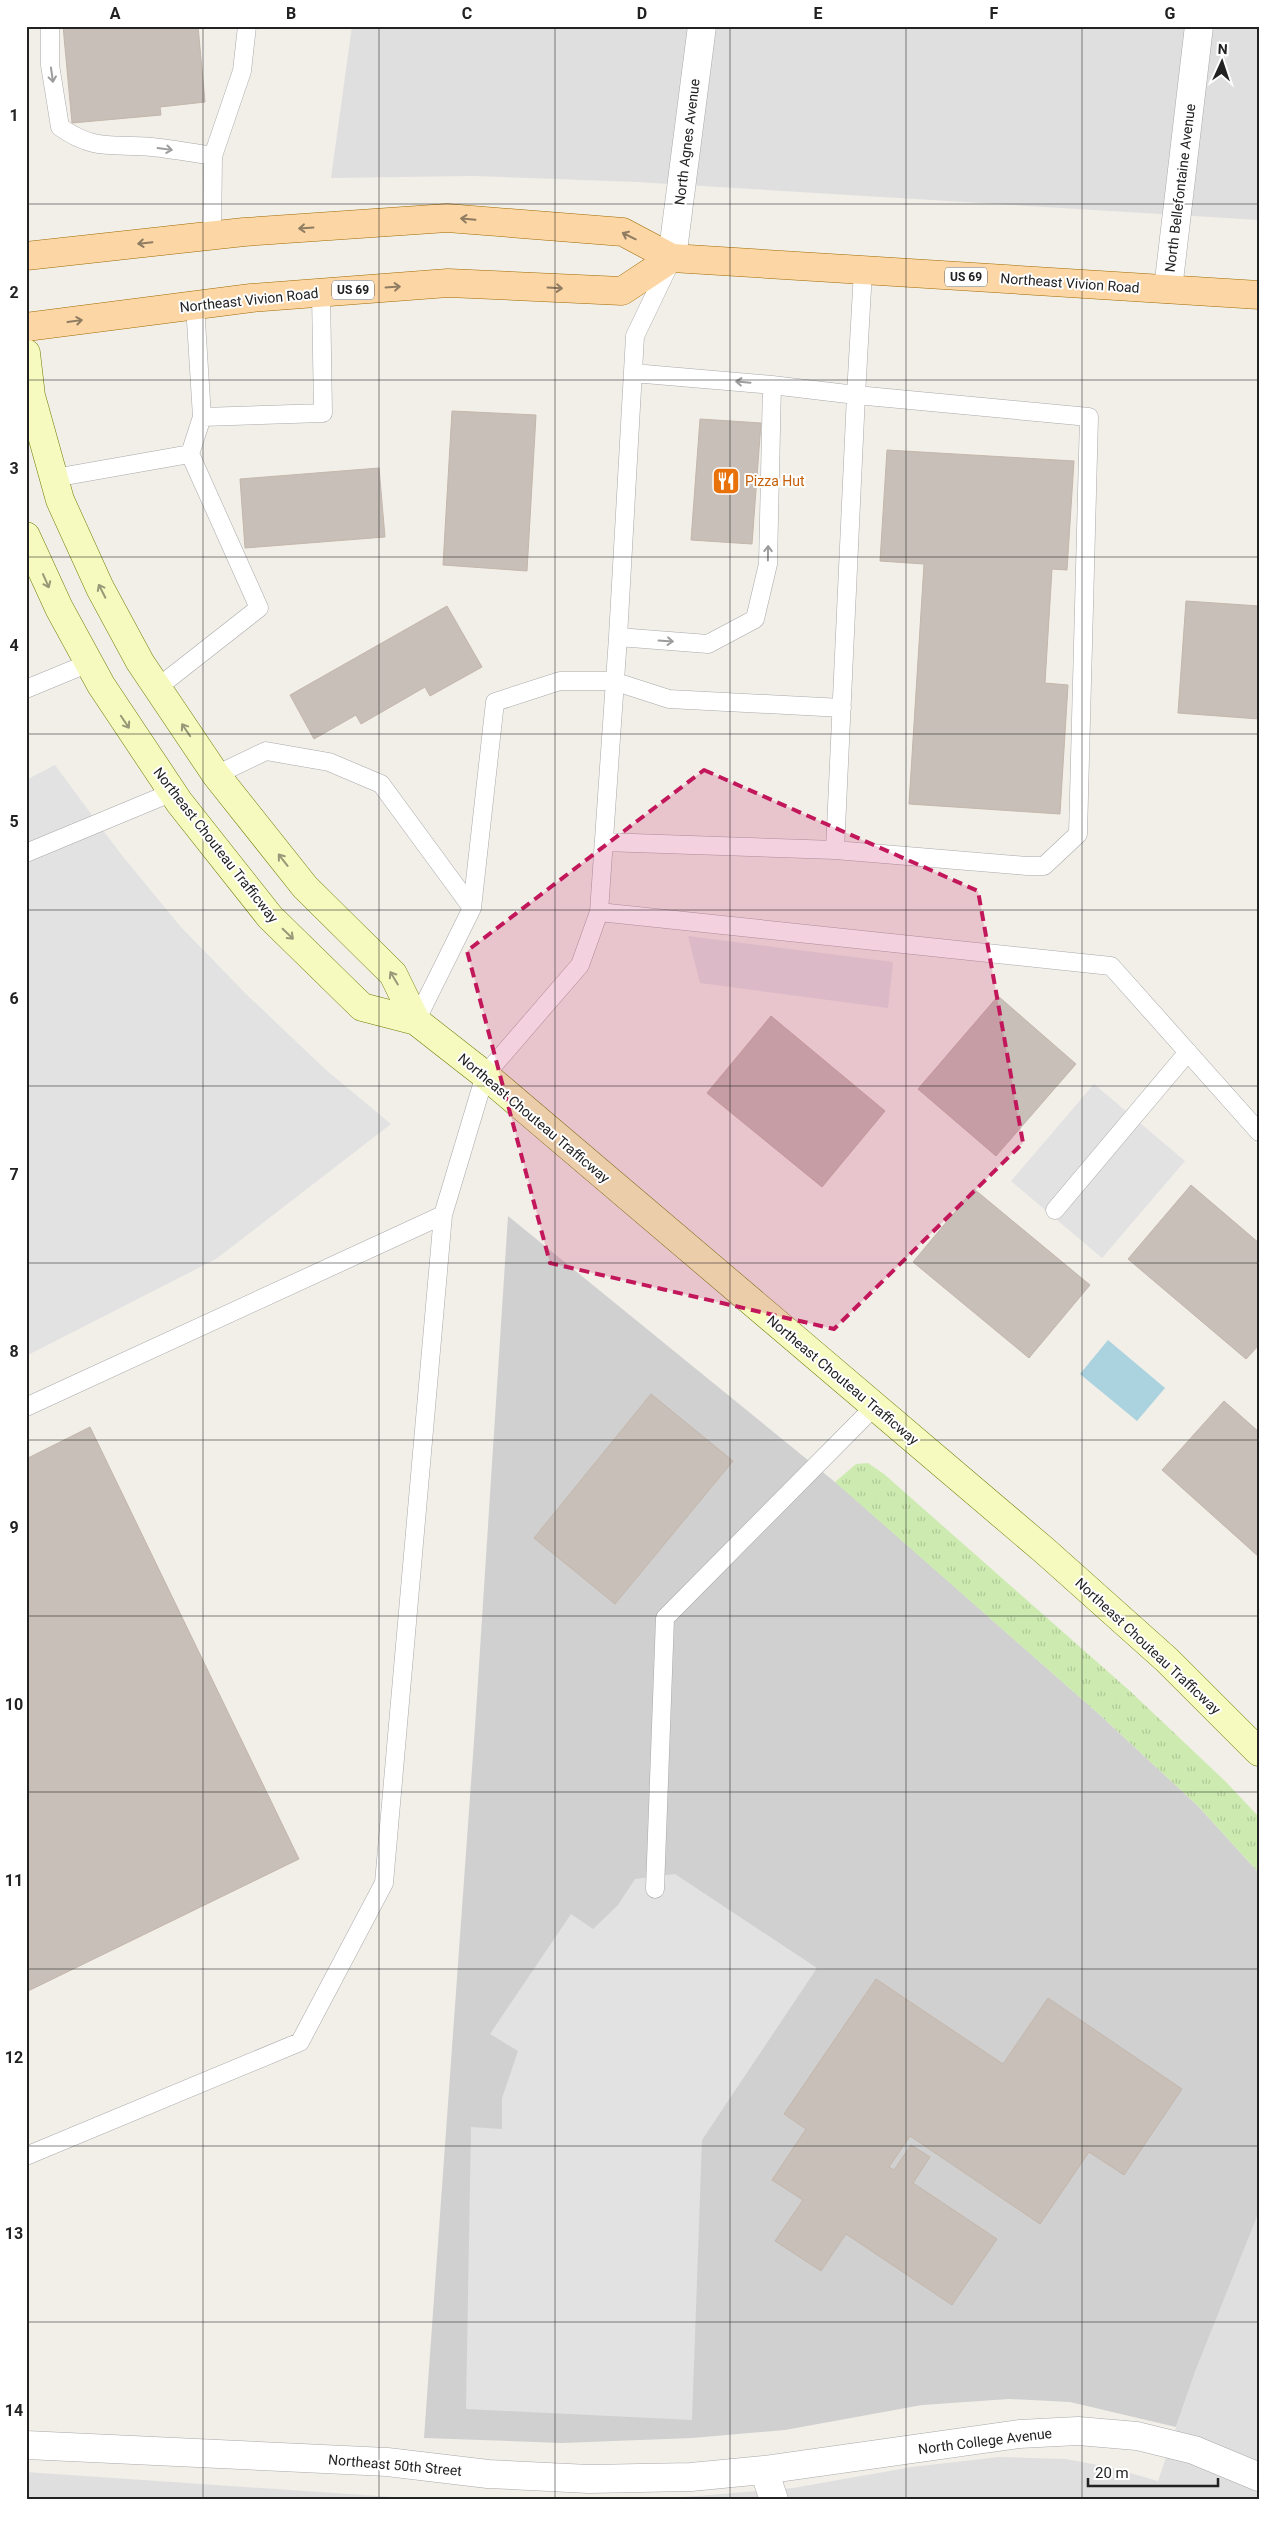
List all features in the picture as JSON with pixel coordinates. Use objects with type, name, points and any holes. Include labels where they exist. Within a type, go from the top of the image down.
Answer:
[{"type":"main road","name":"Northeast Vivion Road","points":[[26,256],[212,236],[447,218],[623,232],[672,258],[1259,295]]},
{"type":"main road","name":"Northeast Vivion Road","points":[[26,327],[251,298],[448,283],[622,291],[672,258]]},
{"type":"main road","name":"Northeast Chouteau Trafficway","points":[[26,352],[32,396],[60,500],[100,588],[140,662],[216,775],[305,887],[393,974],[416,1021]]},
{"type":"main road","name":"Northeast Chouteau Trafficway","points":[[26,536],[58,608],[101,685],[172,792],[270,918],[362,1008],[416,1021],[485,1074],[1045,1551],[1166,1660],[1259,1752]]},
{"type":"street","name":"North Agnes Avenue","points":[[672,258],[702,26]]},
{"type":"street","name":"North Bellefontaine Avenue","points":[[1168,289],[1199,26]]},
{"type":"street","name":"North College Avenue","points":[[764,2470],[1019,2434],[1078,2431],[1137,2436],[1194,2450],[1259,2477]]},
{"type":"street","name":"Northeast 50th Street","points":[[26,2446],[387,2462],[488,2474],[589,2478],[691,2477],[764,2470]]},
{"type":"street","points":[[764,2470],[774,2500]]},
{"type":"lane","points":[[50,26],[48,32],[50,66],[60,127],[75,138],[105,146],[150,146],[213,156]]},
{"type":"lane","points":[[212,236],[213,156],[242,71],[247,26]]},
{"type":"lane","points":[[26,2156],[300,2042],[384,1883],[443,1215],[485,1074],[580,965],[599,912],[613,681],[618,638],[635,336],[672,258]]},
{"type":"lane","points":[[835,850],[863,270]]},
{"type":"lane","points":[[202,417],[323,413],[321,293]]},
{"type":"lane","points":[[157,688],[259,608],[190,454],[202,417],[195,305]]},
{"type":"lane","points":[[604,842],[835,850],[1044,866],[1078,834],[1089,417],[633,373]]},
{"type":"lane","points":[[618,638],[708,644],[755,619],[768,564],[772,385]]},
{"type":"lane","points":[[54,478],[190,454]]},
{"type":"lane","points":[[26,688],[89,663]]},
{"type":"lane","points":[[416,1021],[472,908],[495,702],[560,681],[613,681],[669,699],[842,708]]},
{"type":"lane","points":[[216,775],[266,751],[329,762],[381,784],[472,908]]},
{"type":"lane","points":[[26,854],[172,792]]},
{"type":"lane","points":[[599,912],[1111,966],[1259,1132]]},
{"type":"lane","points":[[1055,1210],[1188,1052]]},
{"type":"lane","points":[[26,1408],[443,1215]]},
{"type":"lane","points":[[655,1889],[665,1618],[875,1406]]},
{"type":"highlighted area","points":[[704,770],[978,891],[1023,1143],[834,1329],[550,1263],[467,951]]},
{"type":"shaded area","points":[[352,26],[1259,26],[1259,220],[637,182],[473,176],[331,178]]},
{"type":"shaded area","points":[[55,765],[120,853],[180,926],[245,993],[326,1070],[391,1124],[216,1259],[26,1356],[26,780]]},
{"type":"shaded area","points":[[688,936],[893,962],[888,1008],[700,983]]},
{"type":"shaded area","points":[[1094,1084],[1185,1161],[1102,1258],[1011,1181]]},
{"type":"shaded area","points":[[508,1216],[846,1491],[1100,1715],[1198,1806],[1259,1873],[1259,2212],[1195,2372],[1176,2427],[1070,2402],[1009,2399],[922,2405],[785,2430],[692,2438],[562,2443],[424,2438],[475,1727]]},
{"type":"shaded area","points":[[675,1874],[817,1968],[702,2140],[692,2420],[466,2409],[471,2127],[502,2129],[502,2098],[518,2051],[490,2034],[571,1914],[593,1929],[618,1905],[635,1879]]},
{"type":"shaded area","points":[[1259,2212],[1259,2500],[647,2500],[793,2488],[912,2467],[999,2457],[1066,2459],[1113,2468],[1158,2481],[1195,2372]]},
{"type":"shaded area","points":[[26,2472],[422,2499],[451,2500],[26,2500]]},
{"type":"green space","points":[[868,1463],[884,1474],[1131,1692],[1226,1782],[1259,1817],[1259,1873],[1198,1806],[1100,1715],[835,1482],[856,1464]]},
{"type":"water","points":[[1108,1340],[1165,1388],[1137,1421],[1080,1374]]},
{"type":"building","points":[[63,26],[198,26],[205,102],[160,107],[161,115],[72,123]]},
{"type":"building","points":[[452,411],[536,415],[527,571],[443,565]]},
{"type":"building","name":"Pizza Hut","points":[[700,419],[761,423],[752,544],[691,540]]},
{"type":"building","points":[[887,450],[1074,461],[1067,570],[1052,569],[1045,683],[1068,685],[1060,814],[909,804],[924,564],[880,561]]},
{"type":"building","points":[[379,468],[385,537],[245,548],[240,479]]},
{"type":"building","points":[[1186,601],[1259,606],[1259,719],[1178,713]]},
{"type":"building","points":[[447,606],[482,667],[430,696],[425,687],[361,724],[356,715],[314,739],[290,695]]},
{"type":"building","points":[[998,996],[1076,1064],[996,1156],[918,1089]]},
{"type":"building","points":[[771,1016],[885,1111],[822,1187],[707,1093]]},
{"type":"building","points":[[1191,1185],[1259,1243],[1259,1345],[1246,1359],[1128,1259]]},
{"type":"building","points":[[974,1189],[1090,1285],[1029,1358],[913,1262]]},
{"type":"building","points":[[651,1394],[733,1461],[615,1604],[534,1538]]},
{"type":"building","points":[[1224,1401],[1259,1432],[1259,1557],[1162,1470]]},
{"type":"building","points":[[90,1427],[299,1859],[26,1992],[26,1459]]},
{"type":"building","points":[[876,1979],[1003,2064],[1048,1998],[1182,2089],[1124,2175],[1089,2152],[1040,2224],[910,2136],[889,2167],[894,2170],[911,2145],[930,2157],[913,2183],[997,2239],[952,2305],[846,2234],[821,2271],[775,2241],[803,2200],[772,2180],[806,2129],[784,2114]]},
{"type":"place","name":"Pizza Hut","points":[[726,481]]}]
